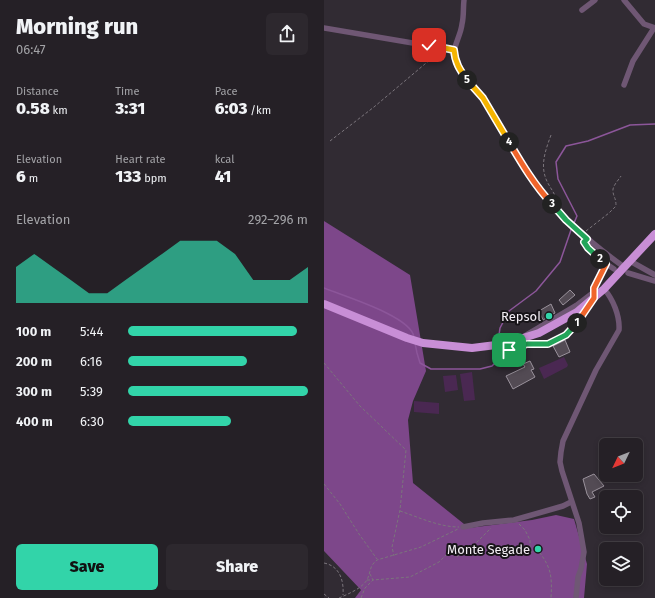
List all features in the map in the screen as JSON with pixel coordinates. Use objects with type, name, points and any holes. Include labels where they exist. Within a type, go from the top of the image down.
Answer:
[{"type":"highway","points":[[324,304],[407,338],[423,343],[472,348],[516,341],[539,333],[577,312],[626,270],[630,261],[655,234]]},
{"type":"street","points":[[464,0],[462,24],[454,50],[454,57],[458,67],[483,98],[524,167],[544,196],[581,234],[626,270],[655,282]]},
{"type":"street","points":[[582,10],[595,0]]},
{"type":"street","points":[[624,0],[644,24],[655,28],[633,61],[624,85]]},
{"type":"street","points":[[324,28],[454,50]]},
{"type":"street","points":[[587,239],[584,242],[588,248],[614,269]]},
{"type":"street","points":[[630,261],[655,275]]},
{"type":"street","points":[[509,350],[527,344],[548,344],[566,335],[581,318],[592,298],[594,288],[606,264]]},
{"type":"street","points":[[576,598],[578,577],[581,570],[584,552],[579,523],[571,502],[560,462],[563,441],[596,370],[619,330],[616,311],[608,293],[604,289]]},
{"type":"street","points":[[516,341],[575,306],[592,298]]},
{"type":"street","points":[[575,306],[592,298]]},
{"type":"street","points":[[463,527],[483,523],[514,520],[555,509],[571,502]]},
{"type":"path","points":[[330,141],[374,107],[435,56],[442,48]]},
{"type":"path","points":[[551,135],[543,164],[546,179],[558,201],[554,207]]},
{"type":"path","points":[[581,234],[616,206],[616,198],[613,193],[614,187],[621,176]]},
{"type":"path","points":[[324,363],[360,406],[406,450],[400,510],[392,547],[394,556]]},
{"type":"path","points":[[324,484],[340,504],[377,560]]},
{"type":"path","points":[[400,510],[453,527],[463,527]]},
{"type":"path","points":[[514,520],[525,530],[530,540],[530,551],[540,553],[548,565],[551,574],[551,598]]},
{"type":"path","points":[[366,580],[410,577],[439,562],[446,555],[474,545],[497,522]]},
{"type":"path","points":[[339,598],[362,585],[366,580],[372,564],[377,560],[421,547],[463,527]]},
{"type":"path","points":[[457,557],[468,547]]},
{"type":"path","points":[[324,563],[329,564],[339,572],[344,583],[343,596]]},
{"type":"path","points":[[369,573],[373,580]]},
{"type":"path","points":[[361,598],[365,588],[373,580]]},
{"type":"path","points":[[324,594],[329,598]]},
{"type":"shaded area","points":[[324,221],[410,275],[426,371],[413,401],[408,420],[413,483],[469,528],[532,520],[556,515],[574,519],[587,564],[584,598],[355,598],[361,590],[324,551]]},
{"type":"shaded area","points":[[564,357],[568,365],[567,367],[544,379],[539,368]]},
{"type":"shaded area","points":[[472,372],[475,400],[464,401],[460,374]]},
{"type":"shaded area","points":[[456,375],[458,390],[445,392],[443,376]]},
{"type":"shaded area","points":[[414,401],[439,403],[439,414],[414,412]]},
{"type":"building","points":[[570,290],[575,295],[563,305],[559,300]]},
{"type":"building","points":[[551,304],[555,313],[543,320],[539,311]]},
{"type":"building","points":[[565,340],[570,352],[559,357],[553,346]]},
{"type":"building","points":[[530,361],[534,369],[531,370],[535,377],[513,389],[506,376],[525,367],[523,364]]},
{"type":"building","points":[[594,474],[599,482],[604,486],[592,492],[595,497],[590,499],[583,479]]},
{"type":"waterway","points":[[574,223],[577,216],[558,179],[556,162],[566,146],[588,141],[630,125],[655,124]]},
{"type":"waterway","points":[[498,342],[500,328],[509,311],[536,291],[560,262],[572,227]]},
{"type":"waterway","points":[[324,288],[360,301],[389,314],[410,329],[414,337]]},
{"type":"waterway","points":[[415,343],[420,363],[431,369],[480,369],[492,366],[497,361],[498,348]]},
{"type":"place","name":"Repsol","points":[[549,316]]},
{"type":"place","name":"Monte Segade","points":[[538,549]]},
{"type":"route","points":[[429,45],[454,50],[454,57],[458,67],[483,98],[524,167],[544,196],[566,220],[587,239],[584,242],[588,248],[606,264],[594,288],[594,298],[581,318],[566,335],[548,344],[527,344],[509,350]]}]
